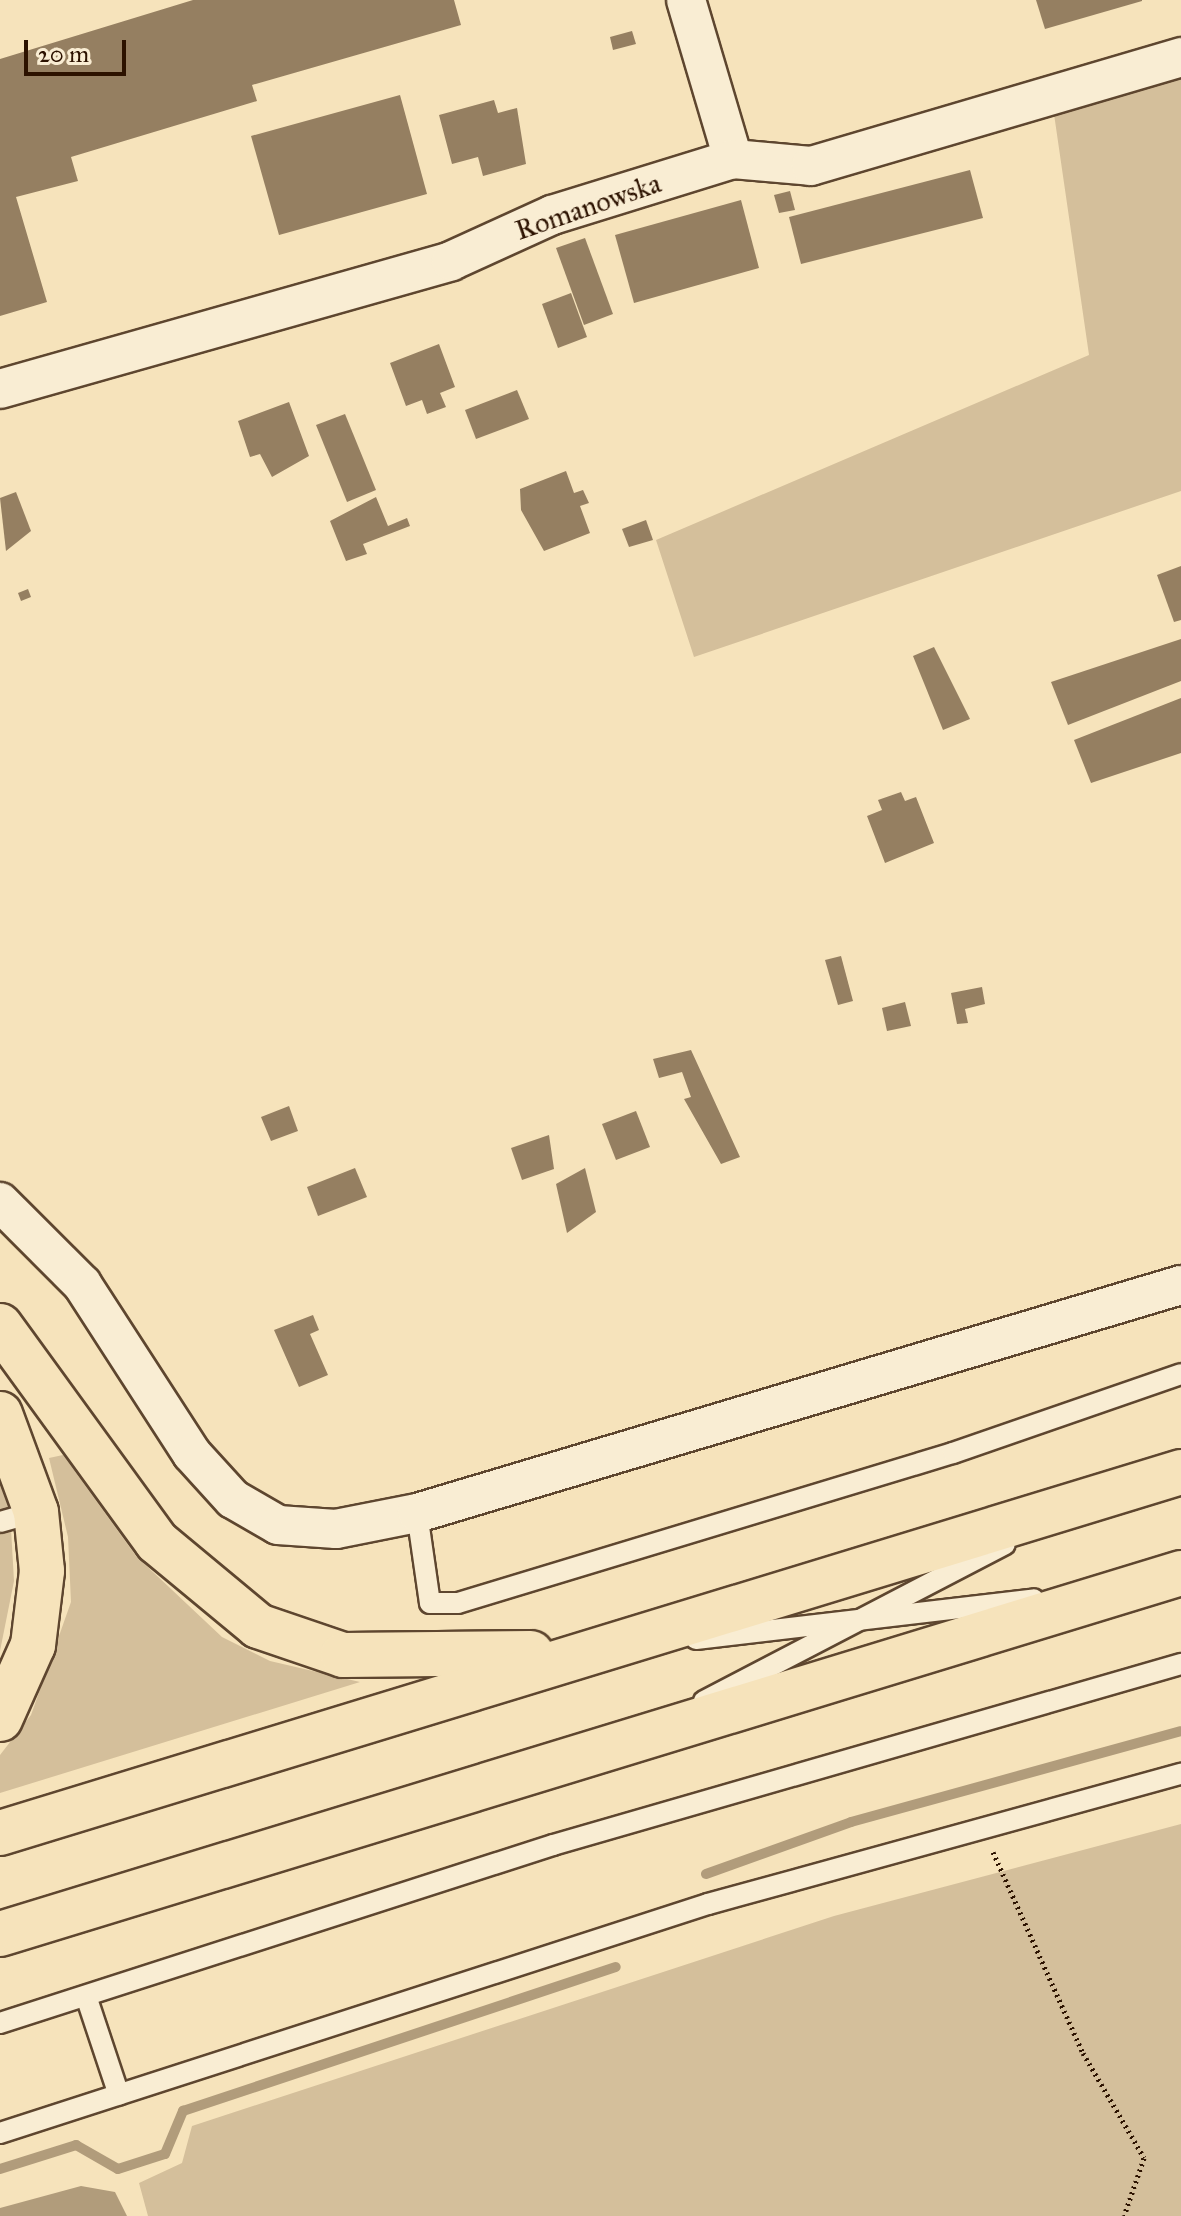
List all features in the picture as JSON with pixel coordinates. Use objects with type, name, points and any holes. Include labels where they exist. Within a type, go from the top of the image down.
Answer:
[{"type":"highway","points":[[0,1326],[157,1542],[258,1626],[343,1655],[589,1651]]},
{"type":"highway","points":[[0,1414],[18,1517],[42,1571],[33,1645],[0,1719]]},
{"type":"highway","points":[[0,1833],[1181,1472]]},
{"type":"highway","points":[[0,1934],[1181,1573]]},
{"type":"street","points":[[686,0],[733,159]]},
{"type":"street","name":"Romanowska","points":[[0,389],[451,261],[552,215],[733,159],[811,166],[1181,57]]},
{"type":"street","points":[[0,1202],[82,1284],[192,1454],[233,1499],[278,1525],[336,1529],[417,1513],[1181,1285]]},
{"type":"lane","points":[[417,1513],[430,1603],[458,1603],[953,1453],[1181,1374]]},
{"type":"lane","points":[[622,1744],[1092,1499]]},
{"type":"lane","points":[[589,1651],[1128,1589]]},
{"type":"lane","points":[[0,2023],[553,1845],[1181,1664]]},
{"type":"lane","points":[[0,2133],[708,1904],[1181,1774]]},
{"type":"lane","points":[[86,1996],[119,2095]]},
{"type":"path","points":[[984,1828],[1083,2053],[1144,2158],[1124,2216]]},
{"type":"shaded area","points":[[1181,76],[1181,491],[694,657],[656,540],[1089,355],[1054,114]]},
{"type":"shaded area","points":[[63,1455],[136,1556],[222,1637],[270,1661],[360,1682],[0,1793],[0,1755],[31,1715],[71,1602],[68,1537],[49,1458]]},
{"type":"shaded area","points":[[0,1481],[10,1511],[14,1581],[0,1651]]},
{"type":"shaded area","points":[[1181,1824],[1181,2216],[148,2216],[139,2183],[182,2163],[192,2126],[834,1916]]},
{"type":"shaded area","points":[[81,2186],[115,2192],[127,2216],[0,2216],[0,2208]]},
{"type":"building","points":[[193,0],[454,0],[461,25],[252,85],[257,101],[71,157],[78,181],[16,197],[47,302],[0,316],[0,59]]},
{"type":"building","points":[[1036,0],[1142,0],[1142,1],[1045,29]]},
{"type":"building","points":[[632,31],[636,44],[613,50],[610,37]]},
{"type":"building","points":[[400,95],[427,194],[279,235],[251,136]]},
{"type":"building","points":[[494,100],[498,113],[517,108],[526,164],[483,176],[478,157],[452,164],[439,115]]},
{"type":"building","points":[[970,170],[983,218],[801,264],[789,217]]},
{"type":"building","points":[[790,191],[795,210],[779,213],[774,195]]},
{"type":"building","points":[[741,200],[759,268],[634,303],[615,235]]},
{"type":"building","points":[[585,238],[613,314],[584,325],[556,248]]},
{"type":"building","points":[[571,293],[587,337],[558,348],[542,304]]},
{"type":"building","points":[[439,344],[455,387],[440,393],[446,407],[427,414],[422,400],[406,406],[390,363]]},
{"type":"building","points":[[517,390],[529,419],[476,439],[465,410]]},
{"type":"building","points":[[289,402],[309,456],[272,477],[260,454],[250,457],[238,421]]},
{"type":"building","points":[[345,414],[376,490],[347,502],[316,425]]},
{"type":"building","points":[[566,471],[574,493],[583,490],[589,503],[580,506],[590,533],[544,551],[521,510],[520,489]]},
{"type":"building","points":[[16,492],[31,531],[6,551],[0,498]]},
{"type":"building","points":[[376,497],[388,526],[407,518],[410,526],[363,544],[367,554],[346,561],[330,521]]},
{"type":"building","points":[[646,520],[653,540],[629,547],[622,529]]},
{"type":"building","points":[[1181,566],[1181,620],[1174,622],[1157,575]]},
{"type":"building","points":[[28,589],[31,597],[21,601],[18,593]]},
{"type":"building","points":[[1181,639],[1181,681],[1068,725],[1051,682]]},
{"type":"building","points":[[934,647],[970,719],[943,730],[913,656]]},
{"type":"building","points":[[1181,698],[1181,753],[1091,783],[1074,740]]},
{"type":"building","points":[[901,792],[905,801],[916,797],[934,843],[885,863],[867,816],[882,810],[878,800]]},
{"type":"building","points":[[841,956],[853,1001],[838,1005],[825,960]]},
{"type":"building","points":[[982,987],[985,1004],[965,1009],[968,1023],[957,1024],[951,993]]},
{"type":"building","points":[[905,1002],[911,1026],[887,1031],[882,1008]]},
{"type":"building","points":[[691,1050],[740,1157],[721,1164],[684,1099],[691,1097],[682,1072],[659,1078],[653,1059]]},
{"type":"building","points":[[289,1106],[298,1131],[271,1141],[261,1117]]},
{"type":"building","points":[[636,1111],[650,1147],[616,1160],[602,1124]]},
{"type":"building","points":[[549,1135],[554,1169],[522,1180],[511,1148]]},
{"type":"building","points":[[355,1168],[367,1197],[318,1216],[307,1187]]},
{"type":"building","points":[[585,1168],[596,1212],[567,1233],[556,1184]]},
{"type":"building","points":[[313,1315],[319,1330],[310,1334],[328,1375],[299,1387],[274,1330]]},
{"type":"waterway","points":[[706,1874],[851,1822],[1181,1731]]},
{"type":"waterway","points":[[0,2169],[76,2145],[118,2169],[165,2154],[183,2111],[616,1967]]}]
